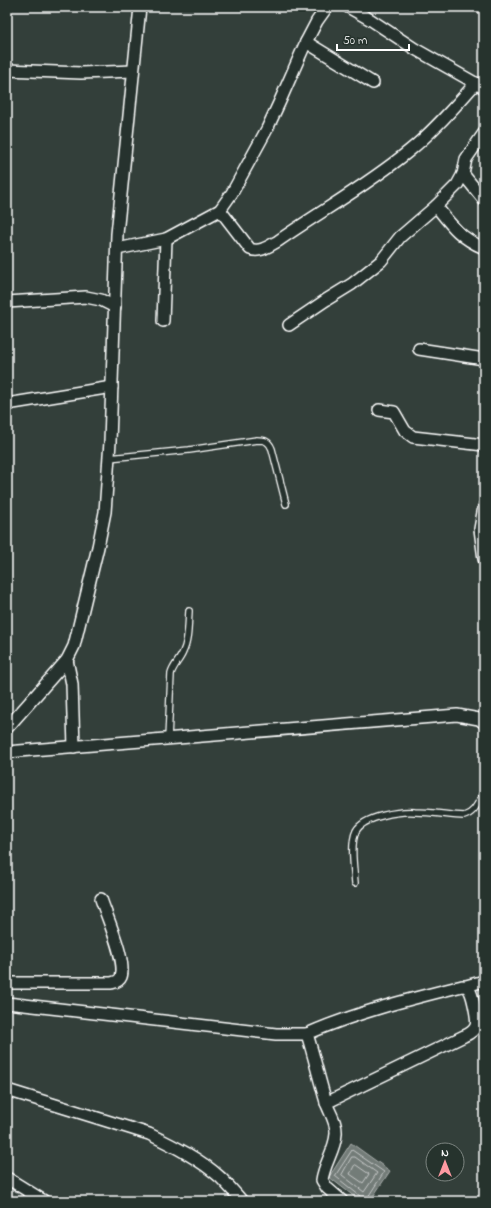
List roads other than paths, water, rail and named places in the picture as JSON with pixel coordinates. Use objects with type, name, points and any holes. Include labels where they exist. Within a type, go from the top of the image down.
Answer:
[{"type":"street","points":[[7,728],[67,660],[74,646],[105,512],[109,458],[117,249],[132,71],[140,7]]},
{"type":"street","points":[[117,249],[166,238],[220,210],[232,193],[267,129],[306,42],[317,21],[327,7]]},
{"type":"street","points":[[220,210],[250,249],[257,251],[263,249],[278,241],[377,176],[411,150],[480,86],[415,49],[348,7]]},
{"type":"street","points":[[306,42],[373,84]]},
{"type":"street","points":[[7,70],[81,73],[132,71]]},
{"type":"street","points":[[289,325],[352,284],[369,271],[384,257],[400,237],[436,206],[457,185],[466,159],[484,133]]},
{"type":"street","points":[[462,174],[484,200]]},
{"type":"street","points":[[436,206],[457,232],[472,243],[484,248]]},
{"type":"street","points":[[162,321],[166,238]]},
{"type":"street","points":[[7,302],[86,297],[101,300],[115,307]]},
{"type":"street","points":[[419,349],[484,359]]},
{"type":"street","points":[[7,404],[112,387]]},
{"type":"street","points":[[379,410],[394,412],[405,431],[413,437],[484,445]]},
{"type":"street","points":[[484,507],[480,530],[484,560]]},
{"type":"street","points":[[67,660],[72,690],[74,747]]},
{"type":"street","points":[[7,752],[457,715],[479,719],[484,722]]},
{"type":"street","points":[[7,983],[117,982],[121,978],[122,960],[101,899]]},
{"type":"street","points":[[7,1003],[276,1034],[308,1034],[362,1013],[448,989],[484,981]]},
{"type":"street","points":[[326,1103],[472,1031],[476,1026],[476,1019],[470,990],[466,986]]},
{"type":"street","points":[[308,1034],[326,1103],[335,1125],[336,1133],[335,1142],[323,1172],[322,1180],[327,1188],[342,1201]]},
{"type":"street","points":[[7,1090],[149,1134],[202,1164],[220,1178],[242,1201]]},
{"type":"street","points":[[7,1178],[44,1201]]},
{"type":"lane","points":[[109,458],[189,450],[265,440],[269,443],[272,449],[286,504]]},
{"type":"lane","points":[[168,739],[171,674],[183,653],[189,612]]},
{"type":"lane","points":[[355,883],[354,837],[357,830],[364,824],[374,818],[397,813],[415,812],[464,816],[473,811],[484,793]]},
{"type":"water","points":[[351,1143],[390,1171],[370,1201],[360,1201],[329,1177]]}]
